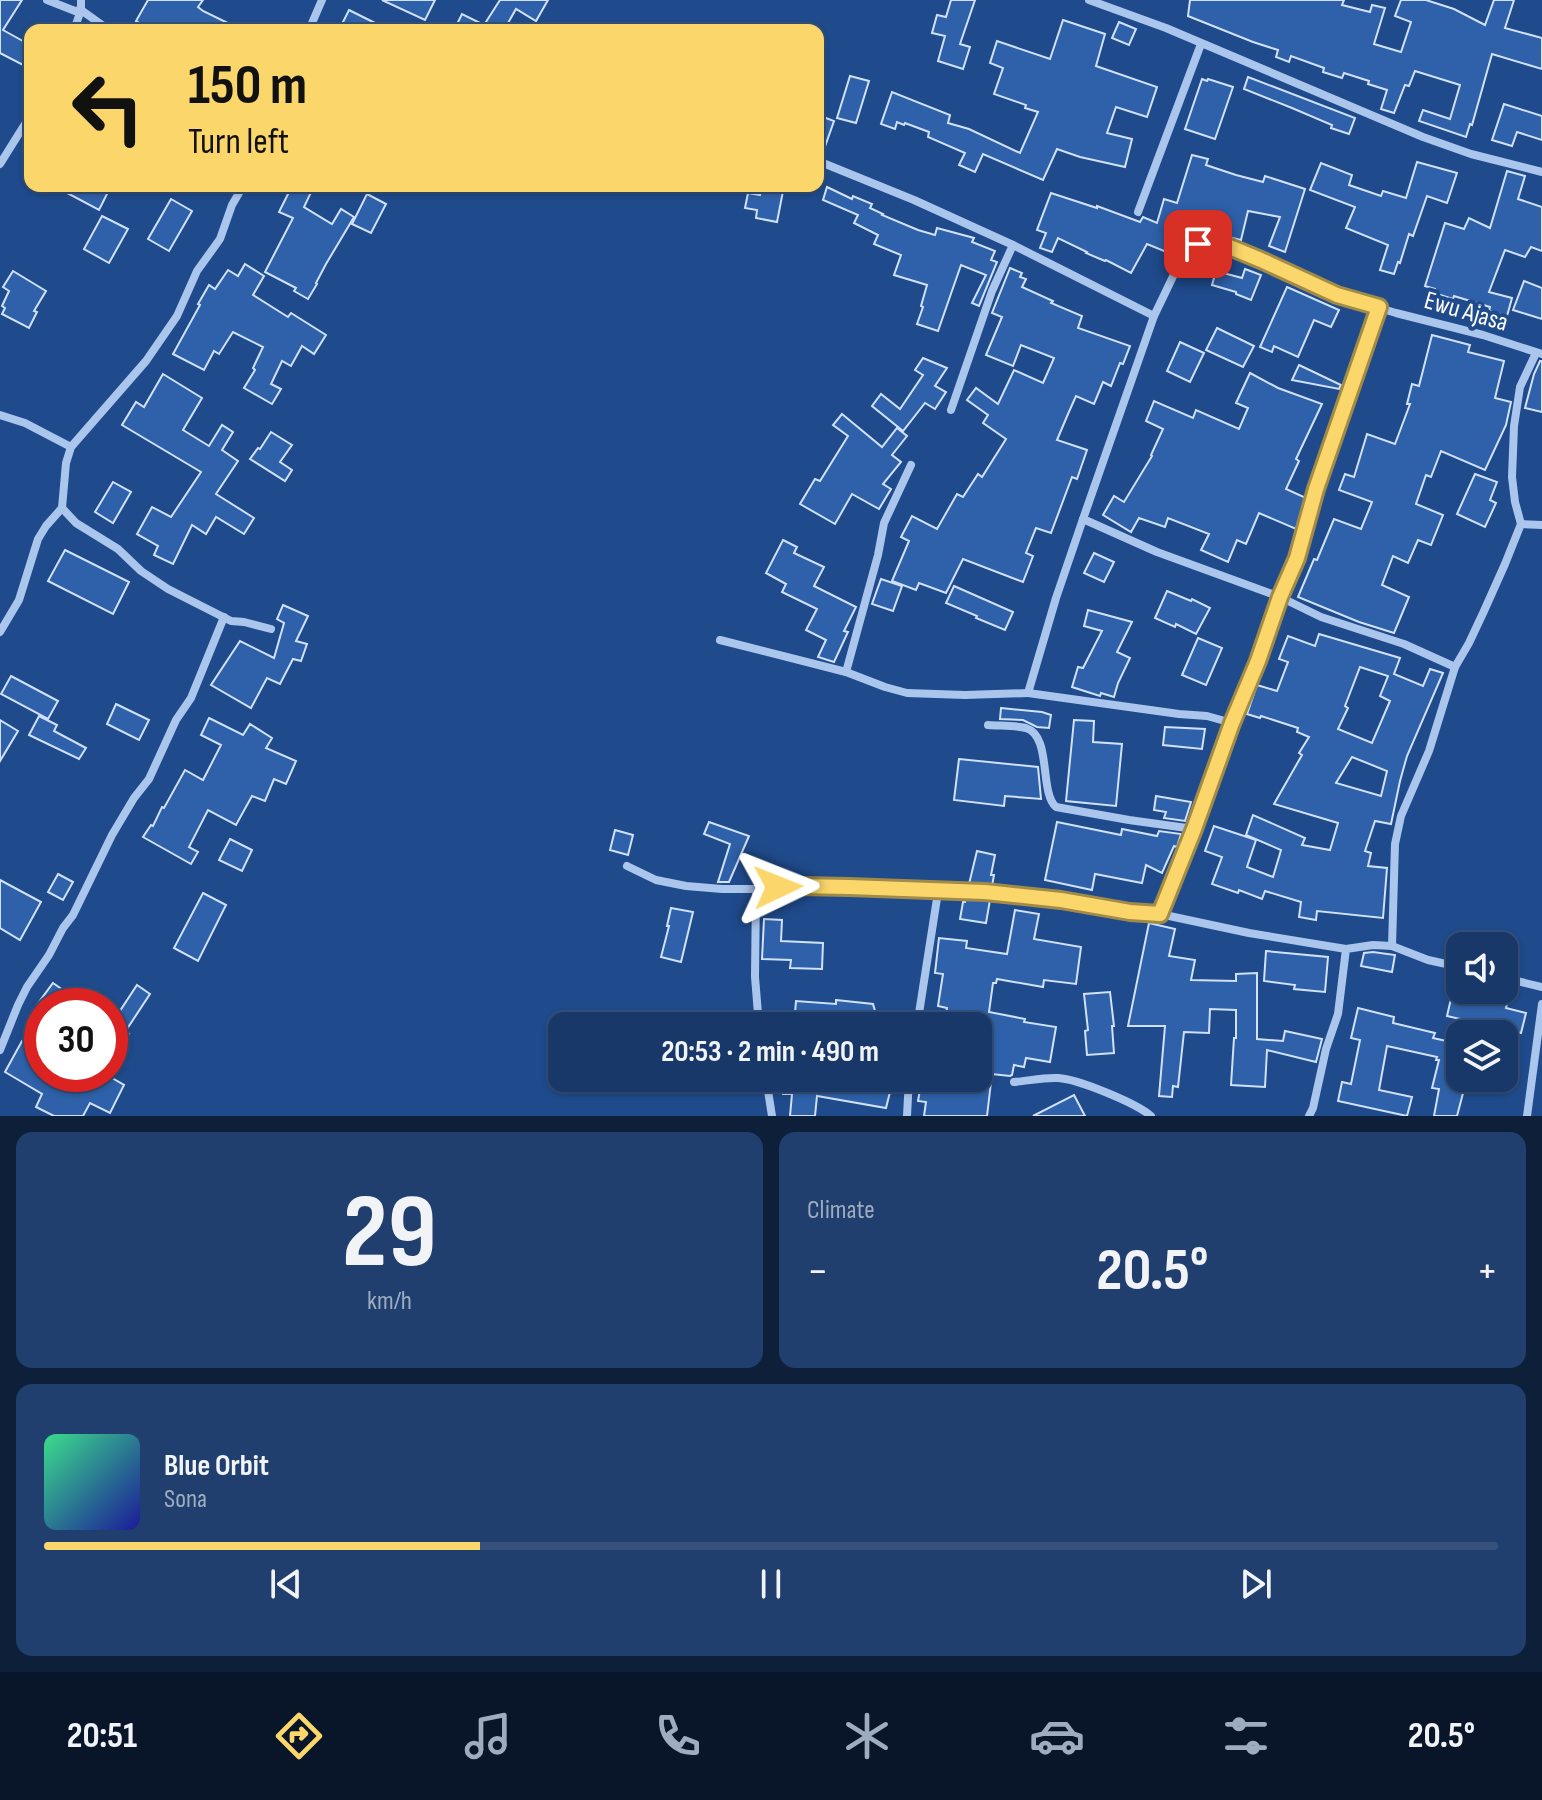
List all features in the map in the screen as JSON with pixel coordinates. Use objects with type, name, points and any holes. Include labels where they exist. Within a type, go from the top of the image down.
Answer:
[{"type":"street","points":[[47,0],[79,6],[102,24]]},
{"type":"street","points":[[312,24],[322,0]]},
{"type":"street","points":[[1089,0],[1118,5],[1201,44],[1423,137],[1471,154],[1542,172]]},
{"type":"street","points":[[1138,212],[1201,44]]},
{"type":"street","points":[[0,164],[24,126]]},
{"type":"street","points":[[824,163],[1013,245],[1154,316]]},
{"type":"street","points":[[0,632],[19,600],[38,539],[62,508],[66,463],[71,447],[146,361],[177,316],[197,271],[220,239],[240,192]]},
{"type":"street","name":"Ewu Ajasa","points":[[1028,693],[1056,598],[1154,316],[1188,250],[1198,244],[1215,241],[1337,295],[1483,335],[1539,354]]},
{"type":"street","points":[[951,410],[992,291],[1013,245]]},
{"type":"street","points":[[1160,914],[1297,558],[1316,489],[1379,307]]},
{"type":"street","points":[[1392,946],[1395,844],[1401,816],[1425,761],[1455,667],[1479,621],[1521,524],[1512,477],[1514,426],[1520,387],[1539,354]]},
{"type":"street","points":[[0,415],[25,423],[71,447]]},
{"type":"street","points":[[846,672],[884,523],[911,465]]},
{"type":"street","points":[[62,508],[76,523],[118,549],[141,571],[168,589],[231,621],[271,629]]},
{"type":"street","points":[[1083,519],[1157,552],[1280,597],[1321,617],[1404,644],[1455,667]]},
{"type":"street","points":[[1521,524],[1542,525]]},
{"type":"street","points":[[0,1050],[22,996],[73,915],[112,835],[149,779],[176,720],[191,698],[224,617]]},
{"type":"street","points":[[720,640],[846,672],[907,693],[1028,693],[1207,716],[1232,723]]},
{"type":"street","points":[[988,725],[1028,729],[1034,733],[1044,759],[1049,797],[1056,807],[1194,829]]},
{"type":"street","points":[[627,866],[656,880],[722,889],[799,886],[985,892],[1061,900],[1160,914],[1346,949],[1392,946],[1446,964]]},
{"type":"street","points":[[756,889],[758,1012]]},
{"type":"street","points":[[919,1012],[938,892]]},
{"type":"street","points":[[1309,1116],[1338,1014],[1346,949]]},
{"type":"street","points":[[1518,981],[1542,987]]},
{"type":"street","points":[[1527,1116],[1542,1004]]},
{"type":"street","points":[[1014,1082],[1058,1078],[1128,1102],[1151,1116]]},
{"type":"street","points":[[768,1092],[772,1116]]},
{"type":"street","points":[[907,1116],[908,1092]]},
{"type":"building","points":[[0,0],[22,0],[3,30],[24,42],[24,63],[0,53]]},
{"type":"building","points":[[148,0],[203,0],[198,7],[230,24],[141,24],[136,21]]},
{"type":"building","points":[[382,0],[435,0],[425,20]]},
{"type":"building","points":[[500,0],[548,0],[536,21],[516,9],[507,24],[485,24]]},
{"type":"building","points":[[951,0],[975,0],[960,44],[970,47],[963,69],[938,61],[945,36],[932,33],[937,15],[946,17]]},
{"type":"building","points":[[1190,0],[1344,0],[1342,5],[1370,12],[1372,5],[1385,8],[1374,44],[1401,52],[1411,22],[1395,16],[1401,0],[1426,0],[1454,9],[1485,25],[1494,0],[1514,0],[1505,28],[1542,38],[1542,69],[1492,54],[1466,137],[1419,121],[1423,110],[1450,119],[1460,85],[1415,71],[1409,86],[1405,85],[1394,113],[1381,109],[1387,90],[1344,73],[1342,78],[1323,72],[1324,68],[1291,56],[1289,62],[1276,57],[1278,50],[1188,16]]},
{"type":"building","points":[[349,10],[377,24],[342,24]]},
{"type":"building","points":[[462,14],[482,24],[457,24]]},
{"type":"building","points":[[1063,20],[1105,34],[1096,66],[1157,87],[1147,117],[1116,107],[1107,133],[1132,139],[1125,167],[1057,149],[1043,180],[983,154],[975,172],[959,165],[965,153],[928,137],[929,132],[905,123],[897,122],[895,129],[881,124],[892,92],[950,115],[948,123],[969,129],[1020,153],[1038,112],[994,94],[1003,68],[990,63],[997,41],[1050,59]]},
{"type":"building","points":[[1119,22],[1136,29],[1129,45],[1112,38]]},
{"type":"building","points":[[850,76],[869,81],[856,123],[837,118]]},
{"type":"building","points":[[1248,77],[1355,118],[1349,134],[1244,89]]},
{"type":"building","points":[[1202,79],[1233,87],[1215,139],[1185,129]]},
{"type":"building","points":[[1504,104],[1542,116],[1542,140],[1517,132],[1512,146],[1492,140]]},
{"type":"building","points":[[824,117],[834,121],[824,149]]},
{"type":"building","points":[[1192,155],[1208,159],[1206,165],[1236,175],[1263,182],[1265,176],[1305,189],[1285,252],[1269,246],[1280,217],[1248,211],[1241,240],[1181,226],[1169,253],[1147,244],[1131,273],[1058,238],[1052,252],[1040,248],[1046,233],[1037,230],[1051,193],[1140,222],[1143,217],[1157,223],[1164,199],[1177,203]]},
{"type":"building","points":[[1417,162],[1457,173],[1447,203],[1427,196],[1413,236],[1409,234],[1394,274],[1380,270],[1388,245],[1346,228],[1355,207],[1310,190],[1321,163],[1352,175],[1349,185],[1381,196],[1383,191],[1406,198]]},
{"type":"building","points":[[1507,171],[1525,176],[1518,199],[1542,207],[1542,251],[1531,247],[1525,257],[1505,250],[1489,292],[1512,298],[1507,316],[1489,311],[1490,307],[1434,293],[1435,289],[1425,286],[1445,223],[1464,229],[1469,218],[1490,228]]},
{"type":"building","points":[[827,187],[872,204],[870,208],[882,215],[918,230],[935,235],[937,228],[974,238],[972,242],[995,251],[991,260],[997,262],[979,306],[972,303],[986,275],[961,265],[938,331],[917,324],[927,285],[894,275],[901,255],[874,244],[878,235],[854,223],[858,215],[823,200]]},
{"type":"building","points":[[65,192],[108,192],[99,210]]},
{"type":"building","points":[[289,192],[311,192],[304,207],[332,224],[341,209],[354,217],[308,299],[294,291],[296,288],[265,272],[293,218],[279,212]]},
{"type":"building","points":[[761,192],[783,192],[777,222],[756,218],[757,210],[745,208],[748,193],[760,195]]},
{"type":"building","points":[[367,194],[386,204],[371,233],[352,224]]},
{"type":"building","points":[[171,199],[192,211],[169,251],[148,239]]},
{"type":"building","points":[[102,216],[128,229],[109,263],[84,249]]},
{"type":"building","points":[[245,264],[264,276],[253,295],[288,317],[291,313],[326,335],[314,354],[302,346],[291,366],[282,361],[271,384],[281,389],[272,404],[244,388],[255,370],[253,368],[263,347],[233,332],[219,354],[214,351],[204,370],[173,354],[209,285],[215,289],[228,270],[238,276]]},
{"type":"building","points":[[1010,268],[1022,273],[1020,277],[1026,279],[1022,287],[1082,316],[1078,328],[1130,346],[1111,386],[1103,382],[1094,404],[1076,396],[1057,440],[1087,450],[1077,479],[1072,477],[1051,533],[1036,528],[1026,553],[1033,556],[1023,582],[963,559],[946,593],[919,583],[916,590],[892,581],[909,541],[901,537],[912,516],[937,529],[957,494],[963,497],[978,474],[982,477],[1006,439],[983,423],[988,415],[967,400],[976,388],[998,404],[1014,370],[1043,383],[1054,358],[1021,345],[1013,366],[986,355],[1002,317],[992,313]]},
{"type":"building","points":[[1245,269],[1261,275],[1251,300],[1212,285],[1216,271],[1242,278]]},
{"type":"building","points":[[13,271],[46,291],[34,311],[37,312],[29,328],[2,314],[9,291],[3,287]]},
{"type":"building","points":[[1524,281],[1542,288],[1542,319],[1513,310]]},
{"type":"building","points":[[1287,287],[1339,310],[1331,327],[1314,320],[1298,357],[1274,346],[1272,352],[1260,347]]},
{"type":"building","points":[[1217,328],[1254,346],[1243,367],[1206,350]]},
{"type":"building","points":[[1432,335],[1470,345],[1468,352],[1504,361],[1495,398],[1511,402],[1506,425],[1485,470],[1441,451],[1431,477],[1426,475],[1416,504],[1443,515],[1431,545],[1418,540],[1408,563],[1393,556],[1382,585],[1409,597],[1394,633],[1298,597],[1334,519],[1361,529],[1372,502],[1339,490],[1345,474],[1354,477],[1367,434],[1395,444],[1410,404],[1407,404],[1412,384],[1419,386]]},
{"type":"building","points":[[1180,342],[1204,353],[1190,382],[1167,371]]},
{"type":"building","points":[[923,358],[947,368],[935,386],[946,392],[935,409],[925,403],[903,431],[872,406],[881,394],[900,409],[923,375],[915,370]]},
{"type":"building","points":[[1542,361],[1542,412],[1525,408]]},
{"type":"building","points":[[1299,365],[1341,385],[1339,389],[1292,380]]},
{"type":"building","points":[[1250,373],[1278,388],[1322,404],[1296,459],[1299,461],[1286,489],[1306,498],[1296,529],[1259,513],[1246,544],[1237,540],[1228,562],[1201,550],[1209,534],[1168,518],[1165,527],[1139,518],[1131,532],[1103,515],[1114,496],[1124,502],[1152,456],[1163,429],[1146,421],[1154,401],[1193,418],[1196,410],[1239,429],[1248,408],[1236,403]]},
{"type":"building","points":[[163,374],[202,398],[183,430],[209,446],[222,425],[233,432],[222,450],[238,461],[216,494],[254,518],[244,534],[216,517],[206,534],[192,525],[173,564],[154,555],[158,546],[137,534],[152,507],[171,517],[201,472],[122,425],[136,402],[144,407]]},
{"type":"building","points":[[842,414],[882,447],[897,428],[907,436],[892,455],[901,462],[883,484],[891,489],[879,509],[852,494],[835,524],[800,504],[815,479],[820,481],[848,436],[833,425]]},
{"type":"building","points":[[271,432],[292,445],[280,462],[292,470],[285,481],[250,459]]},
{"type":"building","points":[[1475,474],[1497,482],[1490,500],[1496,503],[1485,527],[1457,514]]},
{"type":"building","points":[[113,482],[131,492],[113,523],[95,512]]},
{"type":"building","points":[[783,540],[797,547],[794,553],[824,567],[814,586],[856,607],[834,662],[818,657],[826,640],[806,630],[817,609],[782,592],[786,584],[766,573]]},
{"type":"building","points":[[65,550],[129,582],[113,614],[48,581]]},
{"type":"building","points":[[1094,553],[1114,562],[1104,582],[1084,573]]},
{"type":"building","points":[[881,579],[902,586],[893,611],[872,604]]},
{"type":"building","points":[[954,586],[1013,612],[1005,630],[946,603]]},
{"type":"building","points":[[1167,591],[1210,608],[1196,634],[1155,618]]},
{"type":"building","points":[[283,605],[308,616],[296,641],[307,644],[301,661],[293,659],[280,684],[267,678],[251,708],[211,685],[240,641],[274,658],[284,623],[277,619]]},
{"type":"building","points":[[1088,610],[1132,622],[1117,652],[1130,658],[1114,697],[1072,687],[1078,667],[1083,668],[1102,631],[1084,626]]},
{"type":"building","points":[[1319,634],[1400,658],[1394,674],[1423,686],[1430,669],[1443,673],[1407,756],[1391,824],[1375,821],[1365,851],[1371,853],[1368,866],[1387,868],[1383,918],[1317,911],[1316,920],[1299,917],[1301,902],[1265,891],[1262,899],[1212,884],[1222,857],[1205,851],[1214,826],[1256,840],[1247,867],[1273,877],[1281,850],[1246,835],[1253,815],[1305,838],[1302,845],[1330,850],[1338,823],[1274,804],[1309,737],[1297,732],[1298,728],[1247,714],[1257,685],[1277,691],[1288,662],[1279,659],[1288,636],[1315,646]],"holes":[[[1360,667],[1388,676],[1380,696],[1390,701],[1372,743],[1338,729],[1348,708],[1345,706]],[[1352,757],[1387,771],[1381,796],[1336,783]]]},
{"type":"building","points":[[1198,638],[1222,648],[1206,685],[1182,675]]},
{"type":"building","points":[[11,676],[58,701],[48,719],[1,694]]},
{"type":"building","points":[[116,704],[149,720],[139,740],[107,724]]},
{"type":"building","points":[[1001,708],[1051,715],[1049,728],[1037,727],[1023,720],[1000,719]]},
{"type":"building","points":[[39,716],[57,725],[54,731],[86,748],[79,759],[29,735]]},
{"type":"building","points":[[209,718],[243,735],[250,724],[272,738],[266,748],[296,761],[286,784],[274,779],[265,801],[252,796],[236,825],[208,810],[189,847],[198,852],[191,864],[143,837],[153,826],[185,770],[203,780],[221,745],[201,735]]},
{"type":"building","points":[[0,720],[18,731],[0,761]]},
{"type":"building","points":[[1074,720],[1094,721],[1093,742],[1122,744],[1116,806],[1066,801]]},
{"type":"building","points":[[1165,727],[1205,729],[1202,749],[1163,745]]},
{"type":"building","points":[[959,759],[1038,767],[1041,799],[1005,796],[1004,806],[954,800]]},
{"type":"building","points":[[1156,796],[1191,802],[1185,821],[1164,818],[1166,812],[1154,810]]},
{"type":"building","points":[[709,822],[749,836],[729,882],[718,882],[730,844],[704,834]]},
{"type":"building","points":[[1057,822],[1121,835],[1122,829],[1157,836],[1159,831],[1181,834],[1162,873],[1146,865],[1142,883],[1095,874],[1092,890],[1045,880]]},
{"type":"building","points":[[615,830],[633,835],[628,855],[610,850]]},
{"type":"building","points":[[230,839],[252,850],[242,871],[219,860]]},
{"type":"building","points":[[977,851],[995,855],[992,886],[969,884]]},
{"type":"building","points":[[58,874],[73,882],[63,900],[48,892]]},
{"type":"building","points":[[0,880],[41,902],[20,940],[0,928]]},
{"type":"building","points":[[203,893],[226,905],[198,961],[174,948]]},
{"type":"building","points":[[966,898],[990,900],[986,923],[960,919]]},
{"type":"building","points":[[671,908],[693,912],[681,962],[661,957]]},
{"type":"building","points":[[1015,910],[1039,914],[1034,939],[1081,947],[1076,984],[1044,980],[1043,987],[997,979],[993,983],[989,1012],[946,1012],[947,1008],[938,1006],[943,974],[935,973],[939,938],[967,941],[966,948],[1007,954]]},
{"type":"building","points":[[764,919],[782,920],[781,941],[823,943],[822,969],[790,968],[791,960],[762,959]]},
{"type":"building","points":[[1149,923],[1175,929],[1169,956],[1195,960],[1191,980],[1236,981],[1236,974],[1257,973],[1257,1039],[1283,1041],[1285,1031],[1322,1039],[1316,1062],[1267,1050],[1265,1087],[1231,1085],[1236,1010],[1210,1009],[1209,1033],[1184,1032],[1178,1087],[1173,1086],[1172,1097],[1159,1096],[1165,1026],[1128,1026]]},
{"type":"building","points":[[1266,951],[1328,957],[1325,992],[1294,989],[1295,985],[1264,981]]},
{"type":"building","points":[[1364,953],[1395,955],[1392,972],[1361,966]]},
{"type":"building","points":[[137,985],[150,994],[128,1027],[128,999]]},
{"type":"building","points":[[1110,992],[1114,1053],[1087,1055],[1084,994]]},
{"type":"building","points":[[836,1000],[873,1004],[875,1012],[795,1012],[796,1001],[836,1004]]},
{"type":"building","points":[[1450,1004],[1507,1004],[1506,1008],[1526,1013],[1521,1033],[1518,1032],[1518,1020],[1464,1020],[1447,1016]]},
{"type":"building","points":[[1358,1008],[1394,1017],[1393,1023],[1435,1033],[1433,1038],[1446,1041],[1446,1092],[1463,1092],[1457,1116],[1434,1116],[1439,1089],[1432,1088],[1439,1060],[1436,1060],[1437,1057],[1387,1046],[1379,1090],[1412,1097],[1407,1116],[1338,1101],[1342,1082],[1351,1084],[1360,1040],[1351,1038]]},
{"type":"building","points":[[992,1013],[1056,1027],[1050,1062],[1026,1058],[1024,1067],[1014,1065],[1010,1076],[992,1074]]},
{"type":"building","points":[[24,1042],[24,1083],[5,1072]]},
{"type":"building","points":[[39,1092],[120,1092],[110,1113],[90,1103],[83,1116],[54,1116],[36,1107],[42,1094]]},
{"type":"building","points":[[890,1092],[886,1108],[817,1096],[815,1116],[790,1116],[792,1094],[783,1094]]},
{"type":"building","points":[[920,1092],[990,1092],[987,1116],[924,1116],[926,1102],[918,1101]]},
{"type":"building","points":[[1074,1095],[1085,1116],[1033,1116]]},
{"type":"route","points":[[778,887],[985,892],[1160,914],[1297,558],[1316,489],[1379,307],[1337,295],[1215,241],[1198,244]]}]
